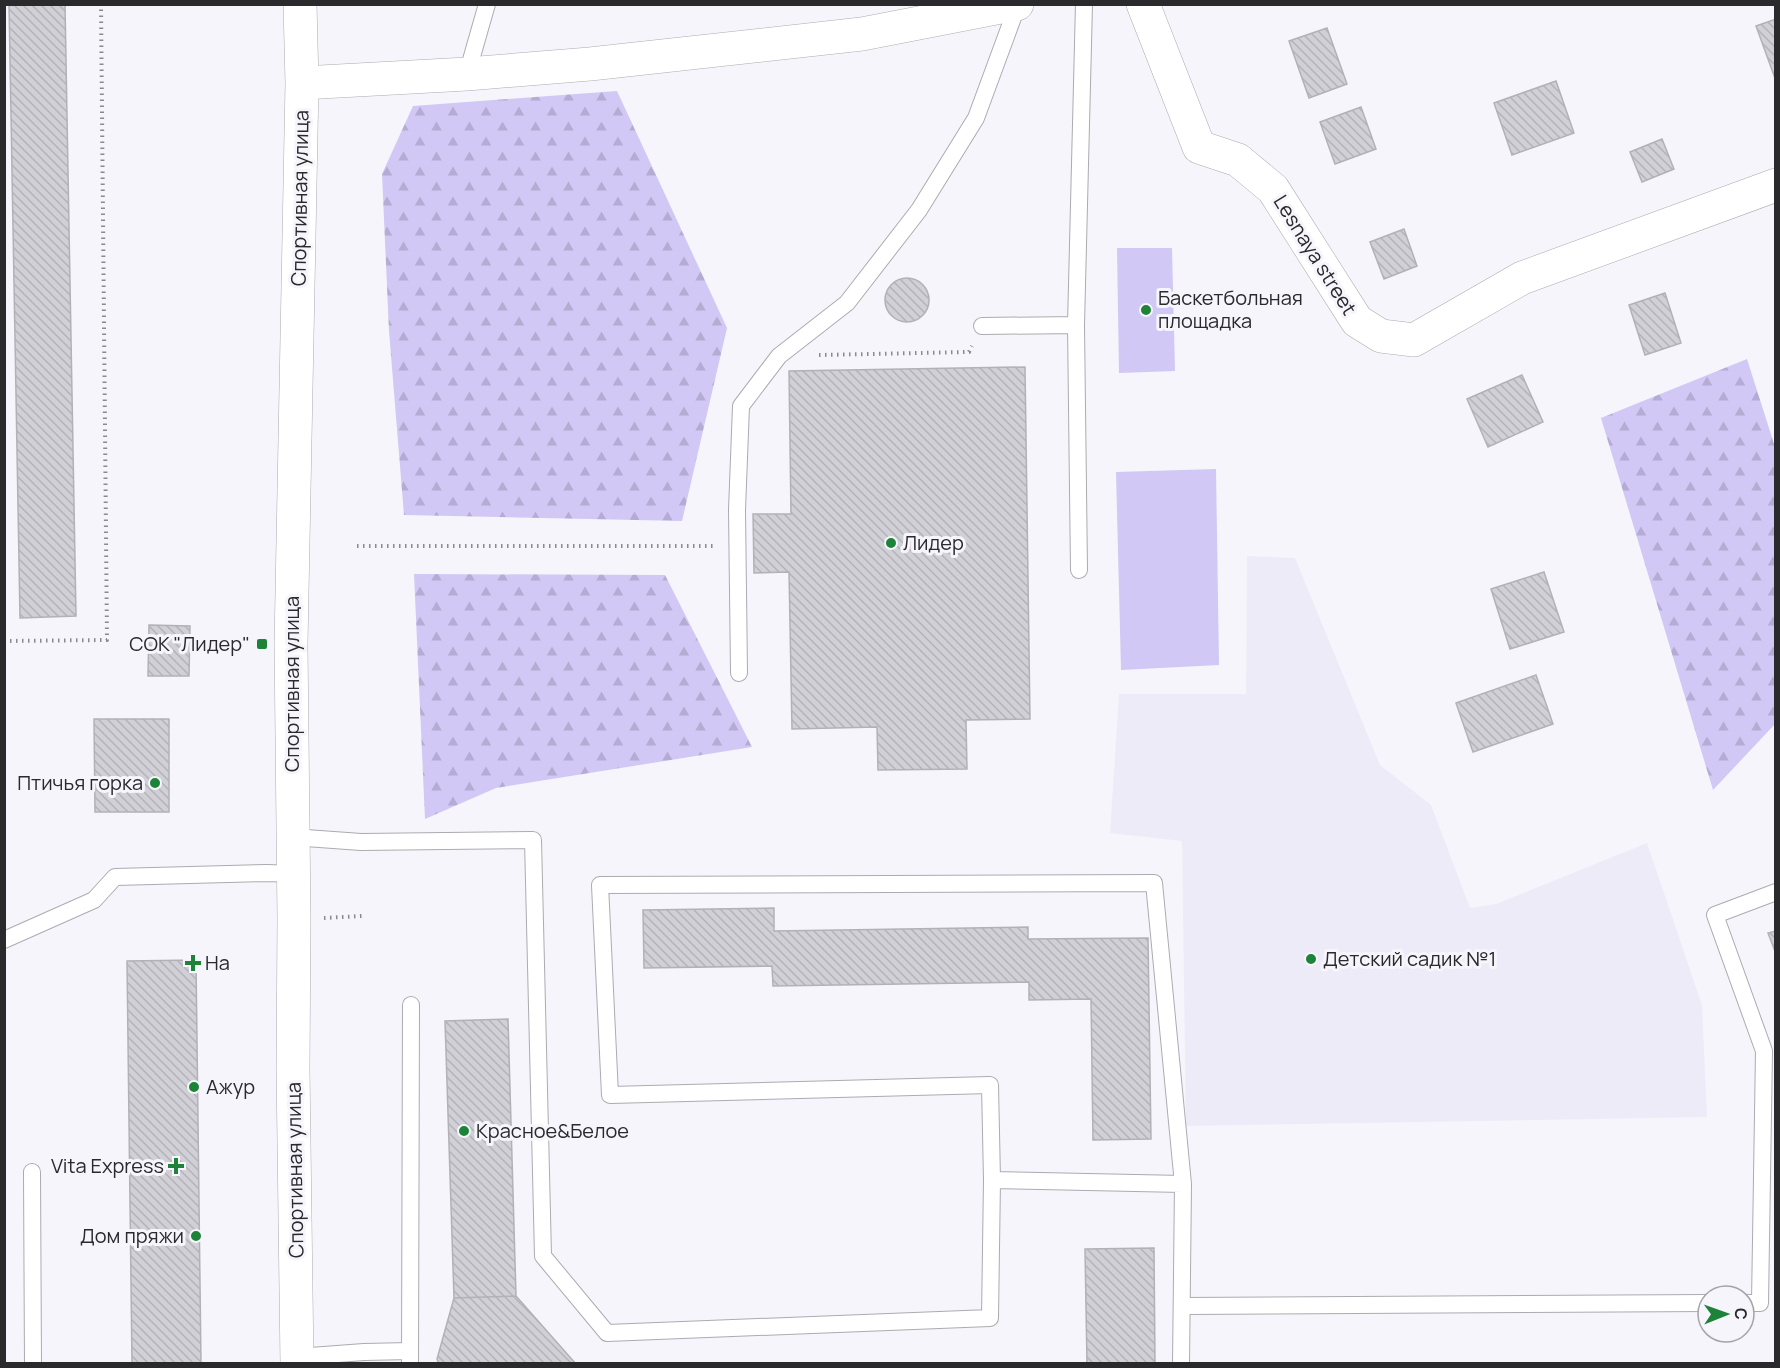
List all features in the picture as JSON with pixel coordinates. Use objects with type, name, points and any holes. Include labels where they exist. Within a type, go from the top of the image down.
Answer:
[{"type":"street","name":"Спортивная улица","points":[[297,1360],[291,632],[302,83],[300,4]]},
{"type":"street","points":[[302,83],[467,74],[590,64],[862,34],[1018,4]]},
{"type":"street","name":"Lesnaya street","points":[[1143,4],[1199,147],[1238,160],[1273,189],[1357,321],[1381,336],[1414,340],[1522,278],[1776,185]]},
{"type":"lane","points":[[467,74],[487,4]]},
{"type":"lane","points":[[739,674],[738,546],[741,405],[779,356],[847,303],[919,210],[976,118],[1018,4]]},
{"type":"lane","points":[[1079,570],[1076,325],[1084,4]]},
{"type":"lane","points":[[982,326],[1076,325]]},
{"type":"lane","points":[[292,837],[361,842],[533,840],[543,1256],[607,1333],[990,1318],[992,1180],[990,1085],[610,1095],[600,885],[1154,883],[1183,1184],[1181,1364]]},
{"type":"lane","points":[[4,940],[94,900],[115,877],[293,874]]},
{"type":"lane","points":[[1756,1303],[1760,1303],[1768,1178],[1764,1051],[1715,915],[1776,892]]},
{"type":"lane","points":[[297,1360],[364,1352],[410,1357],[411,1005]]},
{"type":"lane","points":[[32,1172],[33,1364]]},
{"type":"lane","points":[[992,1180],[1183,1184]]},
{"type":"lane","points":[[1182,1306],[1696,1303]]},
{"type":"path","points":[[4,641],[107,640],[101,4]]},
{"type":"path","points":[[779,356],[969,352]]},
{"type":"path","points":[[357,546],[738,546]]},
{"type":"shaded area","points":[[1247,556],[1295,558],[1380,765],[1431,805],[1470,908],[1496,904],[1647,843],[1702,1005],[1707,1117],[1186,1126],[1182,841],[1110,833],[1119,694],[1246,694]]},
{"type":"green space","points":[[617,91],[727,328],[682,521],[404,515],[389,331],[382,174],[413,106]]},
{"type":"green space","name":"Баскетбольная площадка","points":[[1117,248],[1172,248],[1175,371],[1119,373]]},
{"type":"green space","points":[[1747,359],[1775,447],[1775,724],[1713,790],[1601,418]]},
{"type":"green space","points":[[1216,469],[1219,665],[1121,670],[1116,472]]},
{"type":"green space","points":[[414,574],[665,575],[752,747],[496,788],[425,819]]},
{"type":"building","points":[[9,4],[65,4],[76,616],[20,618]]},
{"type":"building","points":[[1776,19],[1776,81],[1756,26]]},
{"type":"building","points":[[1327,28],[1347,84],[1309,98],[1289,41]]},
{"type":"building","points":[[1556,81],[1574,133],[1512,155],[1494,103]]},
{"type":"building","points":[[1361,107],[1376,149],[1335,164],[1320,122]]},
{"type":"building","points":[[1662,139],[1674,169],[1642,182],[1630,152]]},
{"type":"building","points":[[1404,229],[1417,266],[1384,279],[1370,242]]},
{"type":"building","points":[[907,278],[923,284],[929,300],[923,316],[907,322],[891,316],[885,300],[891,284]]},
{"type":"building","points":[[1665,293],[1681,343],[1645,355],[1629,305]]},
{"type":"building","name":"Лидер","points":[[1025,367],[1030,719],[966,720],[967,769],[878,770],[877,727],[792,729],[789,572],[754,573],[753,514],[791,514],[789,371]]},
{"type":"building","points":[[1522,375],[1543,422],[1488,447],[1467,399]]},
{"type":"building","points":[[1544,572],[1564,632],[1510,649],[1491,589]]},
{"type":"building","points":[[149,625],[190,626],[189,676],[148,676]]},
{"type":"building","points":[[1536,675],[1553,724],[1473,752],[1456,703]]},
{"type":"building","points":[[94,719],[169,719],[169,812],[95,812]]},
{"type":"building","points":[[774,908],[774,931],[1028,927],[1028,939],[1148,938],[1151,1139],[1093,1140],[1091,999],[1029,1000],[1029,982],[773,986],[772,966],[644,968],[643,910]]},
{"type":"building","points":[[1776,931],[1776,954],[1768,933]]},
{"type":"building","points":[[196,960],[201,1364],[132,1364],[127,961]]},
{"type":"building","points":[[508,1019],[516,1296],[454,1298],[445,1021]]},
{"type":"building","points":[[1154,1248],[1155,1364],[1087,1364],[1085,1249]]},
{"type":"building","points":[[516,1296],[576,1364],[439,1364],[437,1359],[454,1298]]},
{"type":"place","name":"Баскетбольная площадка","points":[[1146,310]]},
{"type":"place","name":"Лидер","points":[[891,543]]},
{"type":"place","name":"СОК \"Лидер\"","points":[[262,644]]},
{"type":"place","name":"Птичья горка","points":[[155,783]]},
{"type":"place","name":"Детский садик №1","points":[[1311,959]]},
{"type":"place","name":"На","points":[[193,963]]},
{"type":"place","name":"Ажур","points":[[194,1087]]},
{"type":"place","name":"Красное&Белое","points":[[464,1131]]},
{"type":"place","name":"Vita Express","points":[[176,1166]]},
{"type":"place","name":"Дом пряжи","points":[[196,1236]]}]
